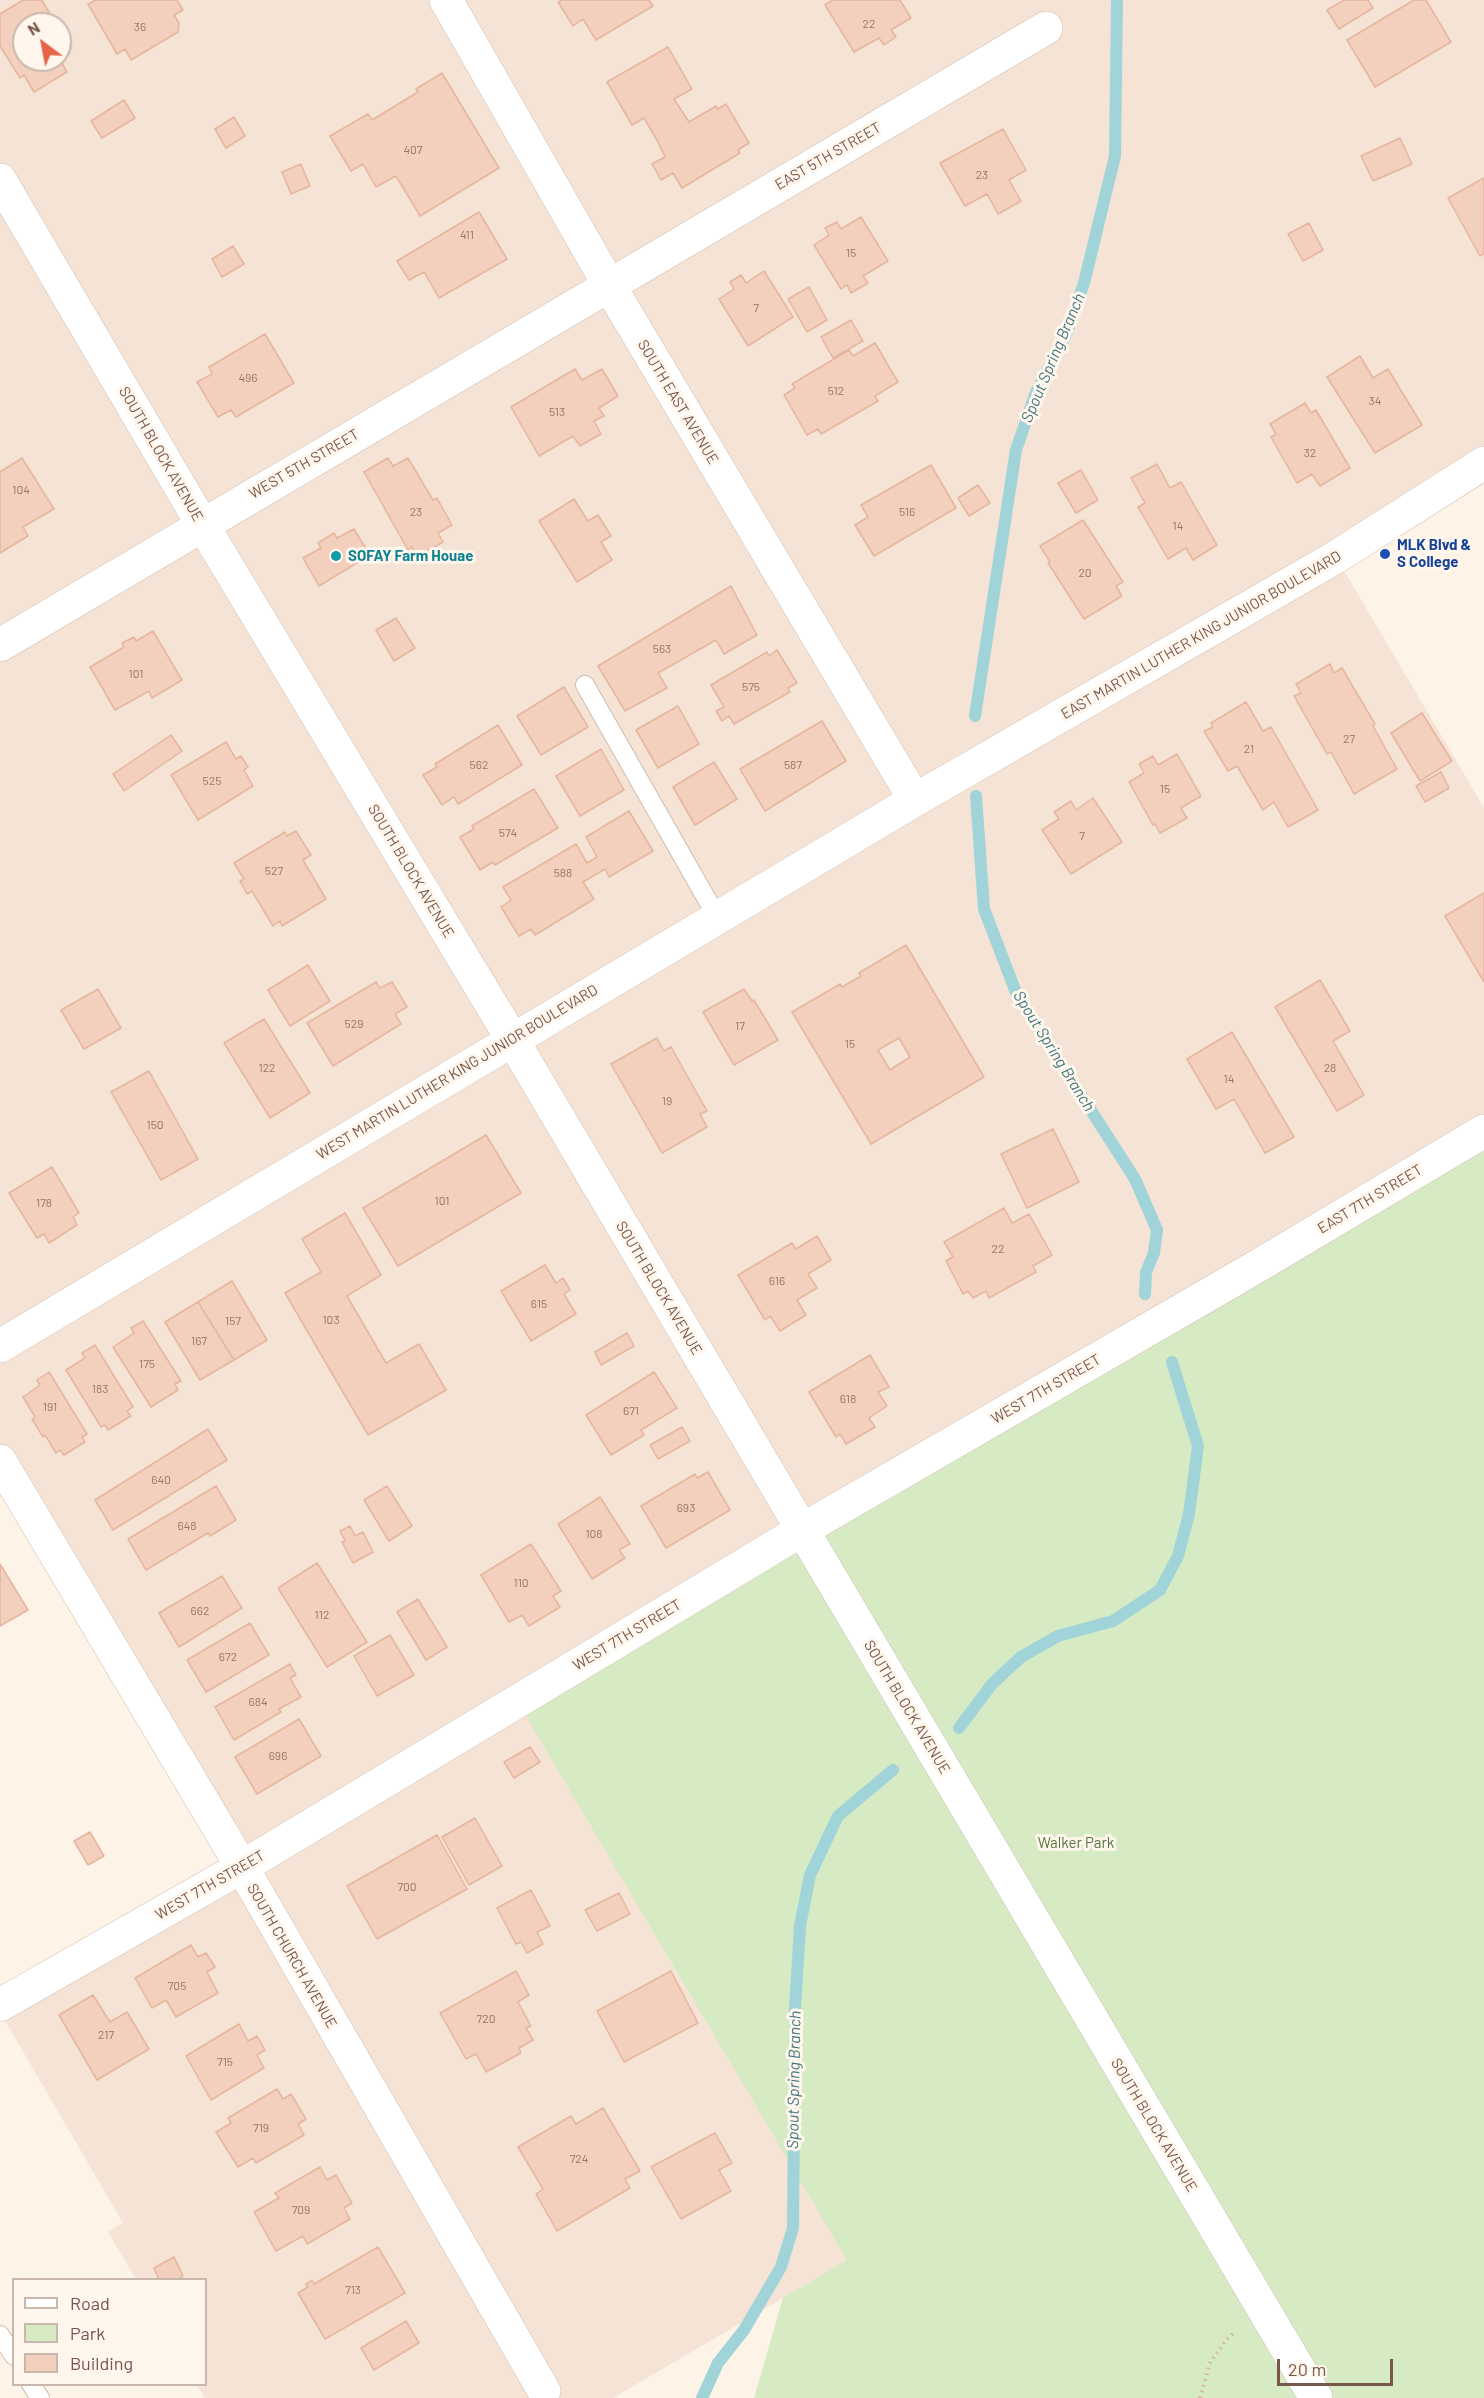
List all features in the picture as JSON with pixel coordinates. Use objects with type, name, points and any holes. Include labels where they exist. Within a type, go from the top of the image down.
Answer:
[{"type":"street","name":"SOUTH EAST AVENUE","points":[[446,0],[609,285],[915,801]]},
{"type":"street","name":"EAST 5TH STREET","points":[[609,285],[1046,27]]},
{"type":"street","name":"SOUTH BLOCK AVENUE","points":[[0,180],[202,524],[512,1039],[1316,2398]]},
{"type":"street","name":"WEST 5TH STREET","points":[[0,645],[609,285]]},
{"type":"street","name":"EAST MARTIN LUTHER KING JUNIOR BOULEVARD","points":[[915,801],[1336,557],[1484,463]]},
{"type":"street","name":"WEST MARTIN LUTHER KING JUNIOR BOULEVARD","points":[[0,1346],[915,801]]},
{"type":"street","name":"EAST 7TH STREET","points":[[1256,1267],[1484,1131]]},
{"type":"street","name":"WEST 7TH STREET","points":[[0,2006],[242,1867],[802,1530],[1256,1267]]},
{"type":"street","name":"SOUTH CHURCH AVENUE","points":[[0,1461],[242,1867],[544,2391]]},
{"type":"lane","points":[[585,685],[717,917]]},
{"type":"lane","points":[[0,2335],[12,2353]]},
{"type":"path","points":[[1200,2398],[1210,2363],[1226,2340],[1239,2328]]},
{"type":"shaded area","points":[[0,0],[1484,0],[1484,463],[1336,557],[1484,808],[1484,1131],[518,1701],[848,2260],[613,2398],[205,2398],[198,2386],[207,2386],[207,2278],[135,2278],[108,2232],[123,2223],[0,2012],[241,1867],[0,1461]]},
{"type":"green space","name":"Walker Park","points":[[1484,1131],[1484,2398],[754,2398],[783,2298],[847,2260],[517,1701]]},
{"type":"building","points":[[23,0],[42,0],[49,12],[12,12],[12,65],[0,46],[0,14]]},
{"type":"building","points":[[96,0],[177,0],[183,10],[174,15],[179,23],[178,32],[131,60],[125,49],[117,54],[88,4]]},
{"type":"building","points":[[562,0],[649,0],[653,6],[596,40],[583,19],[573,26],[558,2]]},
{"type":"building","points":[[833,0],[900,0],[911,18],[891,30],[896,37],[884,45],[879,38],[854,52],[825,5]]},
{"type":"building","points":[[1344,0],[1368,0],[1373,8],[1339,29],[1327,10]]},
{"type":"building","points":[[1414,0],[1426,0],[1451,42],[1375,87],[1347,40]]},
{"type":"building","points":[[668,47],[692,89],[674,99],[689,122],[716,106],[718,109],[726,104],[749,143],[738,150],[740,153],[682,188],[673,173],[661,180],[652,164],[665,157],[658,142],[644,118],[632,125],[607,82]]},
{"type":"building","points":[[16,72],[67,72],[34,92],[24,75],[20,78]]},
{"type":"building","points":[[442,73],[499,168],[420,216],[396,176],[376,187],[363,164],[351,171],[330,136],[368,114],[372,120],[418,92],[416,89]]},
{"type":"building","points":[[124,100],[135,118],[102,138],[91,121]]},
{"type":"building","points":[[234,117],[245,136],[226,148],[215,129]]},
{"type":"building","points":[[1003,129],[1026,170],[1009,180],[1021,201],[998,214],[987,194],[965,206],[940,163]]},
{"type":"building","points":[[1400,138],[1412,164],[1373,181],[1361,156]]},
{"type":"building","points":[[301,164],[310,186],[291,194],[282,172]]},
{"type":"building","points":[[1484,178],[1484,254],[1480,256],[1448,198]]},
{"type":"building","points":[[479,212],[507,259],[439,298],[424,272],[409,280],[397,261]]},
{"type":"building","points":[[861,217],[888,261],[863,276],[868,283],[851,293],[847,285],[841,289],[814,245],[829,235],[825,228],[837,222],[841,229]]},
{"type":"building","points":[[1309,223],[1323,250],[1303,261],[1288,234]]},
{"type":"building","points":[[233,246],[244,264],[222,277],[212,259]]},
{"type":"building","points":[[764,271],[793,317],[748,346],[719,299],[734,289],[730,282],[741,275],[746,283]]},
{"type":"building","points":[[809,287],[827,320],[807,332],[788,299]]},
{"type":"building","points":[[851,320],[863,341],[833,358],[821,337]]},
{"type":"building","points":[[265,334],[294,383],[236,417],[231,410],[218,417],[197,382],[212,374],[209,367]]},
{"type":"building","points":[[875,343],[898,382],[875,396],[878,401],[821,434],[818,429],[807,435],[784,395],[795,388],[792,384],[849,350],[853,356]]},
{"type":"building","points":[[1360,356],[1373,378],[1388,369],[1422,425],[1375,453],[1327,377]]},
{"type":"building","points":[[575,369],[582,380],[602,369],[618,396],[599,408],[604,416],[594,421],[601,434],[580,446],[573,436],[539,456],[511,407]]},
{"type":"building","points":[[1305,403],[1311,413],[1316,410],[1350,468],[1320,486],[1312,474],[1297,483],[1271,437],[1276,434],[1270,424]]},
{"type":"building","points":[[22,458],[54,509],[23,527],[28,536],[0,553],[0,472]]},
{"type":"building","points":[[388,458],[393,466],[408,458],[433,500],[437,498],[452,525],[438,533],[443,542],[417,557],[412,547],[408,550],[364,472]]},
{"type":"building","points":[[1157,464],[1170,488],[1181,482],[1217,545],[1193,560],[1186,548],[1168,559],[1138,507],[1145,503],[1131,478]]},
{"type":"building","points":[[931,465],[956,508],[874,556],[855,525],[868,517],[861,505]]},
{"type":"building","points":[[1081,470],[1098,500],[1076,513],[1058,483]]},
{"type":"building","points":[[978,485],[990,503],[969,516],[958,498]]},
{"type":"building","points":[[574,499],[588,521],[598,515],[611,536],[601,542],[612,560],[577,582],[539,521]]},
{"type":"building","points":[[1083,520],[1123,582],[1116,586],[1122,596],[1084,619],[1048,563],[1050,562],[1040,546]]},
{"type":"building","name":"SOFAY Farm Houae","points":[[354,529],[370,555],[319,586],[303,558],[321,548],[318,543],[334,533],[337,538]]},
{"type":"building","points":[[731,586],[757,635],[724,654],[716,640],[658,673],[667,688],[625,711],[598,666]]},
{"type":"building","points":[[396,618],[415,648],[394,661],[376,630]]},
{"type":"building","points":[[153,631],[182,680],[152,698],[149,691],[115,710],[90,667],[124,647],[122,643],[134,637],[136,641]]},
{"type":"building","points":[[777,650],[797,683],[788,688],[790,692],[734,724],[729,716],[722,721],[716,711],[724,707],[711,685],[767,652],[769,656]]},
{"type":"building","points":[[1330,664],[1334,673],[1342,668],[1375,724],[1373,726],[1397,769],[1354,794],[1331,752],[1327,754],[1294,696],[1301,693],[1296,684]]},
{"type":"building","points":[[564,687],[588,727],[541,755],[517,716]]},
{"type":"building","points":[[1246,702],[1263,731],[1271,727],[1318,810],[1288,827],[1274,802],[1263,810],[1237,766],[1228,771],[1204,731],[1213,727],[1211,723]]},
{"type":"building","points":[[678,706],[699,744],[658,768],[636,730]]},
{"type":"building","points":[[1422,713],[1452,761],[1420,781],[1391,733]]},
{"type":"building","points":[[822,721],[846,761],[765,811],[740,769]]},
{"type":"building","points":[[498,725],[522,765],[458,804],[454,797],[442,805],[423,775],[437,767],[435,764]]},
{"type":"building","points":[[171,735],[182,751],[124,791],[113,774]]},
{"type":"building","points":[[226,742],[236,759],[241,756],[248,767],[244,770],[253,786],[198,820],[171,775]]},
{"type":"building","points":[[601,749],[624,790],[580,816],[556,776]]},
{"type":"building","points":[[1177,754],[1201,796],[1181,808],[1187,818],[1160,833],[1155,824],[1153,825],[1129,782],[1144,773],[1139,764],[1153,756],[1158,765]]},
{"type":"building","points":[[714,762],[737,799],[695,825],[673,787]]},
{"type":"building","points":[[1441,772],[1449,788],[1425,802],[1416,786]]},
{"type":"building","points":[[534,789],[558,828],[495,865],[493,862],[480,870],[460,837],[474,829],[472,826]]},
{"type":"building","points":[[1093,798],[1122,842],[1071,874],[1042,830],[1059,819],[1054,812],[1071,801],[1076,810]]},
{"type":"building","points":[[629,811],[653,851],[609,877],[605,869],[583,882],[594,899],[535,935],[531,929],[519,936],[501,907],[511,900],[503,887],[576,844],[587,863],[597,857],[586,837]]},
{"type":"building","points":[[296,831],[311,855],[303,860],[326,899],[282,926],[280,921],[273,926],[252,891],[247,894],[240,881],[244,879],[234,863],[285,832],[287,836]]},
{"type":"building","points":[[1484,893],[1484,982],[1445,916]]},
{"type":"building","points":[[906,945],[984,1077],[871,1144],[792,1012],[840,984],[842,987],[861,976],[859,973]],"holes":[[[899,1038],[910,1057],[890,1070],[878,1050]]]},
{"type":"building","points":[[308,965],[330,1001],[290,1026],[268,990]]},
{"type":"building","points":[[1320,980],[1350,1031],[1333,1041],[1364,1095],[1337,1111],[1275,1007]]},
{"type":"building","points":[[376,982],[380,988],[392,982],[407,1007],[395,1014],[401,1024],[333,1066],[307,1023]]},
{"type":"building","points":[[98,989],[121,1028],[84,1049],[61,1010]]},
{"type":"building","points":[[744,989],[752,1001],[754,1000],[778,1040],[734,1065],[703,1012]]},
{"type":"building","points":[[264,1019],[310,1093],[270,1118],[224,1043]]},
{"type":"building","points":[[1232,1032],[1294,1137],[1265,1153],[1234,1099],[1216,1109],[1187,1059]]},
{"type":"building","points":[[657,1038],[664,1051],[671,1047],[707,1111],[700,1114],[707,1127],[662,1153],[611,1064]]},
{"type":"building","points":[[149,1071],[198,1159],[161,1180],[111,1092]]},
{"type":"building","points":[[1053,1129],[1079,1182],[1027,1208],[1001,1154]]},
{"type":"building","points":[[486,1135],[521,1193],[398,1266],[363,1208]]},
{"type":"building","points":[[52,1167],[79,1213],[73,1217],[77,1225],[49,1243],[44,1234],[37,1238],[9,1193]]},
{"type":"building","points":[[1004,1208],[1012,1223],[1029,1214],[1052,1255],[1033,1266],[1036,1272],[989,1298],[986,1291],[973,1298],[968,1291],[963,1294],[946,1261],[953,1257],[944,1242]]},
{"type":"building","points":[[345,1213],[381,1275],[347,1296],[386,1363],[419,1344],[446,1390],[368,1435],[285,1293],[321,1272],[302,1239]]},
{"type":"building","points":[[817,1236],[831,1260],[808,1274],[817,1288],[797,1300],[806,1315],[780,1331],[770,1316],[765,1320],[738,1275],[792,1243],[796,1249]]},
{"type":"building","points":[[545,1265],[556,1283],[563,1278],[570,1290],[564,1294],[576,1314],[531,1341],[501,1291]]},
{"type":"building","points":[[232,1281],[267,1340],[234,1360],[198,1302]]},
{"type":"building","points":[[198,1302],[234,1360],[200,1380],[165,1322]]},
{"type":"building","points":[[143,1321],[181,1381],[175,1384],[178,1390],[151,1407],[113,1347],[134,1333],[131,1328]]},
{"type":"building","points":[[627,1333],[634,1346],[601,1365],[595,1352]]},
{"type":"building","points":[[95,1345],[133,1407],[127,1411],[131,1416],[108,1430],[105,1425],[101,1427],[66,1370],[85,1358],[82,1353]]},
{"type":"building","points":[[870,1355],[889,1387],[878,1392],[887,1406],[869,1418],[875,1427],[846,1444],[840,1434],[836,1437],[809,1392]]},
{"type":"building","points":[[49,1372],[87,1434],[82,1437],[85,1442],[64,1455],[60,1450],[56,1453],[45,1435],[43,1437],[23,1397],[40,1385],[37,1380]]},
{"type":"building","points":[[654,1372],[677,1408],[641,1430],[644,1435],[611,1455],[586,1415]]},
{"type":"building","points":[[682,1427],[690,1441],[658,1459],[650,1445]]},
{"type":"building","points":[[208,1429],[227,1460],[113,1530],[95,1500]]},
{"type":"building","points":[[708,1472],[730,1510],[666,1548],[641,1506],[695,1474],[697,1478]]},
{"type":"building","points":[[216,1486],[236,1520],[210,1536],[208,1533],[146,1570],[128,1539]]},
{"type":"building","points":[[387,1486],[412,1526],[389,1541],[364,1500]]},
{"type":"building","points":[[600,1497],[630,1544],[619,1550],[625,1558],[592,1579],[558,1524]]},
{"type":"building","points":[[350,1526],[355,1536],[363,1532],[373,1552],[353,1563],[342,1542],[345,1541],[340,1531]]},
{"type":"building","points":[[531,1544],[561,1591],[553,1596],[560,1607],[529,1626],[522,1615],[509,1622],[481,1575]]},
{"type":"building","points":[[317,1563],[367,1642],[327,1667],[278,1588]]},
{"type":"building","points":[[0,1564],[28,1610],[0,1626]]},
{"type":"building","points":[[222,1576],[242,1608],[179,1647],[159,1613]]},
{"type":"building","points":[[418,1599],[447,1647],[426,1660],[397,1612]]},
{"type":"building","points":[[250,1623],[269,1655],[206,1692],[187,1660]]},
{"type":"building","points":[[390,1635],[414,1675],[377,1696],[354,1656]]},
{"type":"building","points":[[290,1664],[296,1675],[290,1678],[301,1697],[279,1709],[281,1712],[234,1740],[215,1707]]},
{"type":"building","points":[[299,1719],[321,1756],[257,1794],[235,1757]]},
{"type":"building","points":[[530,1747],[540,1762],[514,1778],[504,1762]]},
{"type":"building","points":[[475,1818],[502,1866],[469,1885],[442,1837]]},
{"type":"building","points":[[90,1832],[104,1856],[88,1865],[74,1841]]},
{"type":"building","points":[[437,1835],[467,1889],[377,1939],[347,1886]]},
{"type":"building","points":[[531,1890],[550,1926],[537,1932],[543,1944],[527,1953],[521,1942],[516,1944],[497,1908]]},
{"type":"building","points":[[619,1893],[630,1914],[597,1931],[585,1910]]},
{"type":"building","points":[[191,1945],[198,1957],[206,1953],[215,1967],[207,1972],[218,1993],[176,2017],[166,2000],[152,2008],[135,1978]]},
{"type":"building","points":[[516,1971],[529,1995],[518,2002],[531,2026],[526,2028],[533,2040],[519,2048],[521,2053],[486,2072],[476,2054],[466,2059],[440,2013]]},
{"type":"building","points":[[671,1971],[698,2023],[624,2062],[597,2011]]},
{"type":"building","points":[[93,1995],[110,2022],[127,2012],[149,2049],[97,2080],[59,2015]]},
{"type":"building","points":[[239,2024],[248,2041],[257,2036],[265,2050],[257,2055],[264,2068],[211,2100],[186,2056]]},
{"type":"building","points":[[277,2089],[283,2099],[291,2094],[306,2119],[298,2124],[304,2135],[256,2163],[253,2158],[238,2167],[216,2132],[231,2123],[228,2118]]},
{"type":"building","points":[[603,2108],[640,2171],[625,2179],[630,2188],[557,2231],[536,2194],[543,2189],[518,2147],[571,2116],[576,2124]]},
{"type":"building","points":[[715,2133],[732,2163],[719,2170],[731,2191],[681,2219],[651,2167]]},
{"type":"building","points":[[320,2167],[327,2180],[336,2175],[352,2203],[344,2208],[350,2219],[307,2244],[303,2236],[276,2251],[254,2212],[279,2198],[275,2193]]},
{"type":"building","points":[[378,2247],[405,2293],[325,2339],[298,2293],[308,2287],[306,2284],[312,2280],[314,2284]]},
{"type":"building","points":[[174,2257],[183,2276],[158,2278],[154,2268]]},
{"type":"building","points":[[406,2321],[419,2343],[374,2370],[361,2348]]},
{"type":"waterway","name":"Spout Spring Branch","points":[[975,716],[1016,450],[1036,392],[1065,337],[1084,283],[1115,156],[1117,0]]},
{"type":"waterway","name":"Spout Spring Branch","points":[[976,796],[984,909],[1017,995],[1135,1179],[1157,1230],[1154,1253],[1146,1272],[1145,1294]]},
{"type":"waterway","name":"Spout Spring Branch","points":[[959,1728],[992,1684],[1021,1657],[1058,1636],[1113,1621],[1160,1590],[1178,1556],[1189,1514],[1198,1446],[1172,1362]]},
{"type":"waterway","name":"Spout Spring Branch","points":[[702,2398],[718,2363],[744,2330],[781,2267],[793,2228],[795,2009],[800,1926],[810,1875],[838,1816],[893,1770]]},
{"type":"place","name":"MLK Blvd & S College","points":[[1385,554]]},
{"type":"place","name":"SOFAY Farm Houae","points":[[336,556]]}]
